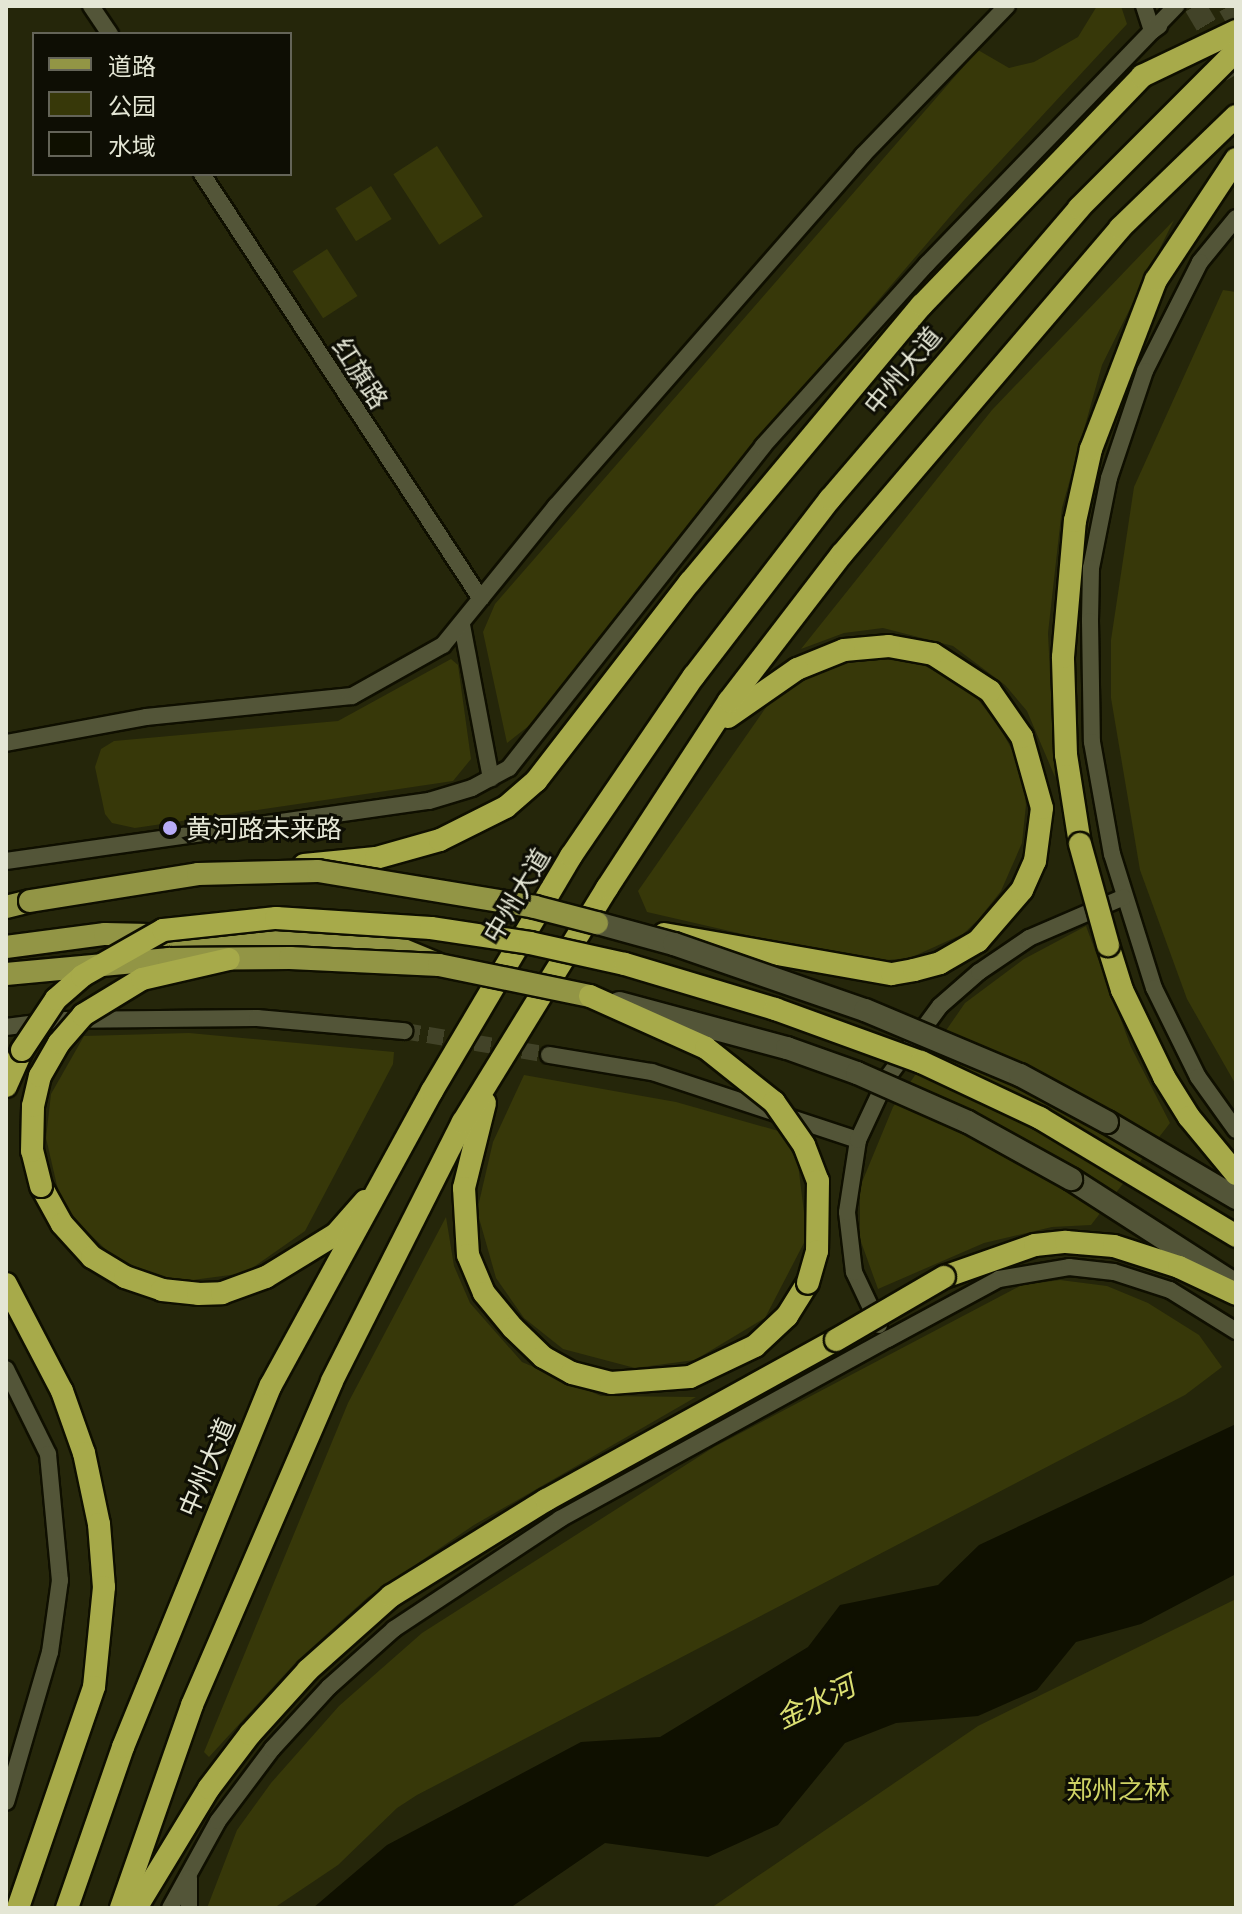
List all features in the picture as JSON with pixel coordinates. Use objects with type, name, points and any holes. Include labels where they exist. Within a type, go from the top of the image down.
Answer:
[{"type":"highway","points":[[198,874],[376,858],[440,840],[506,807],[560,753],[690,582],[922,305],[1142,76],[1236,31]]},
{"type":"highway","name":"中州大道","points":[[67,1908],[123,1747],[271,1385],[571,856],[694,676],[830,499],[967,335],[1079,208],[1236,51]]},
{"type":"highway","points":[[121,1908],[192,1705],[258,1543],[339,1367],[463,1122],[709,733],[842,554],[1120,228],[1236,116]]},
{"type":"highway","points":[[1236,159],[1156,280],[1091,449],[1075,521],[1063,657],[1066,755],[1080,844],[1122,990],[1164,1077],[1189,1117],[1236,1174]]},
{"type":"highway","points":[[597,923],[892,974],[940,963],[978,941],[1022,890],[1035,861],[1042,808],[1022,737],[990,691],[933,654],[889,646],[844,650],[797,669],[709,733]]},
{"type":"highway","points":[[6,1086],[22,1050],[56,999],[82,976],[163,930],[276,918],[431,928],[516,941],[625,964],[775,1009],[921,1062],[1040,1118],[1236,1236]]},
{"type":"highway","points":[[229,959],[142,979],[83,1015],[59,1043],[40,1076],[33,1106],[32,1151],[41,1186],[62,1224],[92,1257],[137,1282],[198,1294],[222,1293],[266,1277],[336,1234],[390,1173]]},
{"type":"highway","points":[[496,1069],[468,1155],[464,1188],[468,1255],[484,1293],[543,1357],[572,1373],[611,1383],[690,1377],[755,1346],[787,1316],[808,1283],[817,1251],[818,1181],[804,1145],[774,1102],[706,1048],[590,996]]},
{"type":"highway","points":[[136,1908],[209,1788],[250,1734],[308,1670],[391,1596],[546,1500],[944,1277],[1024,1248],[1066,1242],[1114,1246],[1179,1267],[1236,1294]]},
{"type":"highway","points":[[6,1266],[19,1307]]},
{"type":"highway","points":[[6,1284],[62,1391],[84,1453],[99,1524],[104,1587],[94,1687],[18,1908]]},
{"type":"main road","points":[[6,907],[198,874],[318,871],[535,907],[674,944],[865,1010],[1020,1075],[1236,1198]]},
{"type":"main road","points":[[6,897],[30,901]]},
{"type":"main road","points":[[6,947],[105,934],[379,940],[439,965]]},
{"type":"main road","points":[[6,974],[56,967],[229,959],[439,965],[590,996],[709,1025],[857,1073],[968,1122],[1071,1179],[1236,1285]]},
{"type":"street","points":[[91,6],[109,32]]},
{"type":"street","points":[[6,743],[146,717],[352,696],[443,645],[556,506],[863,155],[1007,6]]},
{"type":"street","points":[[1144,6],[1152,31]]},
{"type":"street","points":[[6,861],[429,801],[509,768],[763,446],[927,264],[1176,6]]},
{"type":"street","points":[[1152,31],[1185,6]]},
{"type":"street","name":"红旗路","points":[[203,176],[481,599]]},
{"type":"street","points":[[1236,218],[1215,244],[1145,371],[1109,478],[1091,568],[1092,742],[1106,828],[1124,897],[1172,1026],[1198,1077],[1236,1130]]},
{"type":"street","points":[[1215,244],[1236,234]]},
{"type":"street","points":[[462,625],[491,778]]},
{"type":"street","points":[[888,1339],[862,1296],[849,1252],[850,1174],[858,1140],[887,1078],[957,989],[1029,938],[1124,897]]},
{"type":"street","points":[[6,1027],[59,1020],[257,1018],[404,1031]]},
{"type":"street","points":[[549,1055],[652,1072],[858,1140]]},
{"type":"street","points":[[170,1908],[218,1821],[272,1749],[329,1687],[394,1629],[560,1519],[888,1339],[999,1279],[1069,1267],[1114,1272],[1170,1290],[1236,1331]]},
{"type":"street","points":[[6,1369],[48,1454],[60,1580],[50,1652],[6,1802]]},
{"type":"street","points":[[189,1876],[189,1908]]},
{"type":"green space","points":[[1097,6],[1121,6],[1127,24],[965,199],[709,498],[540,717],[507,743],[483,632],[495,604],[978,50],[1009,68],[1034,62],[1078,37]]},
{"type":"green space","points":[[437,146],[483,216],[439,245],[393,174]]},
{"type":"green space","points":[[371,186],[392,219],[356,241],[335,208]]},
{"type":"green space","points":[[1174,220],[1102,365],[1062,508],[1048,633],[1055,777],[1027,711],[1005,685],[953,646],[883,628],[844,633],[801,649],[992,410]]},
{"type":"green space","points":[[327,249],[357,296],[323,318],[293,271]]},
{"type":"green space","points":[[1223,290],[1236,292],[1236,1085],[1187,999],[1140,870],[1111,698],[1111,640],[1134,487]]},
{"type":"green space","points":[[891,657],[918,662],[972,692],[999,726],[1022,768],[1026,805],[1022,843],[1001,891],[978,920],[963,934],[910,958],[864,962],[647,912],[638,891],[769,703],[804,675],[850,661]]},
{"type":"green space","points":[[451,659],[458,665],[471,759],[453,781],[135,828],[112,823],[105,814],[95,767],[101,749],[114,741],[338,721]]},
{"type":"green space","points":[[1086,926],[1131,1047],[1170,1123],[1091,1225],[1052,1227],[984,1243],[878,1289],[860,1239],[860,1187],[893,1107],[965,1003],[1024,959]]},
{"type":"green space","points":[[189,1033],[394,1052],[393,1064],[305,1231],[245,1273],[178,1282],[121,1264],[74,1219],[58,1190],[46,1138],[51,1094],[84,1036]]},
{"type":"green space","points":[[524,1075],[676,1102],[782,1132],[798,1164],[807,1237],[765,1318],[695,1360],[635,1368],[563,1349],[524,1318],[496,1278],[477,1211],[493,1142]]},
{"type":"green space","points":[[446,1217],[454,1266],[470,1303],[522,1362],[601,1396],[696,1397],[474,1525],[368,1597],[297,1661],[209,1757],[204,1752],[348,1403]]},
{"type":"green space","points":[[1060,1280],[1107,1286],[1148,1303],[1199,1335],[1222,1367],[1185,1395],[417,1795],[397,1808],[338,1865],[274,1908],[207,1908],[237,1830],[271,1783],[339,1706],[422,1633],[714,1447],[1022,1285]]},
{"type":"green space","name":"郑州之林","points":[[1236,1599],[1236,1908],[711,1908],[978,1726]]},
{"type":"water","name":"金水河","points":[[1236,1424],[1236,1574],[1141,1624],[1076,1642],[1037,1690],[978,1716],[896,1723],[845,1743],[778,1825],[708,1857],[605,1843],[510,1908],[313,1908],[387,1845],[581,1742],[660,1737],[808,1647],[840,1605],[938,1585],[979,1545]]},
{"type":"tunnel","points":[[1195,6],[1236,75]]},
{"type":"tunnel","points":[[1229,6],[1236,18]]},
{"type":"tunnel","points":[[404,1031],[549,1055]]},
{"type":"place","name":"黄河路未来路","points":[[170,828]]}]
